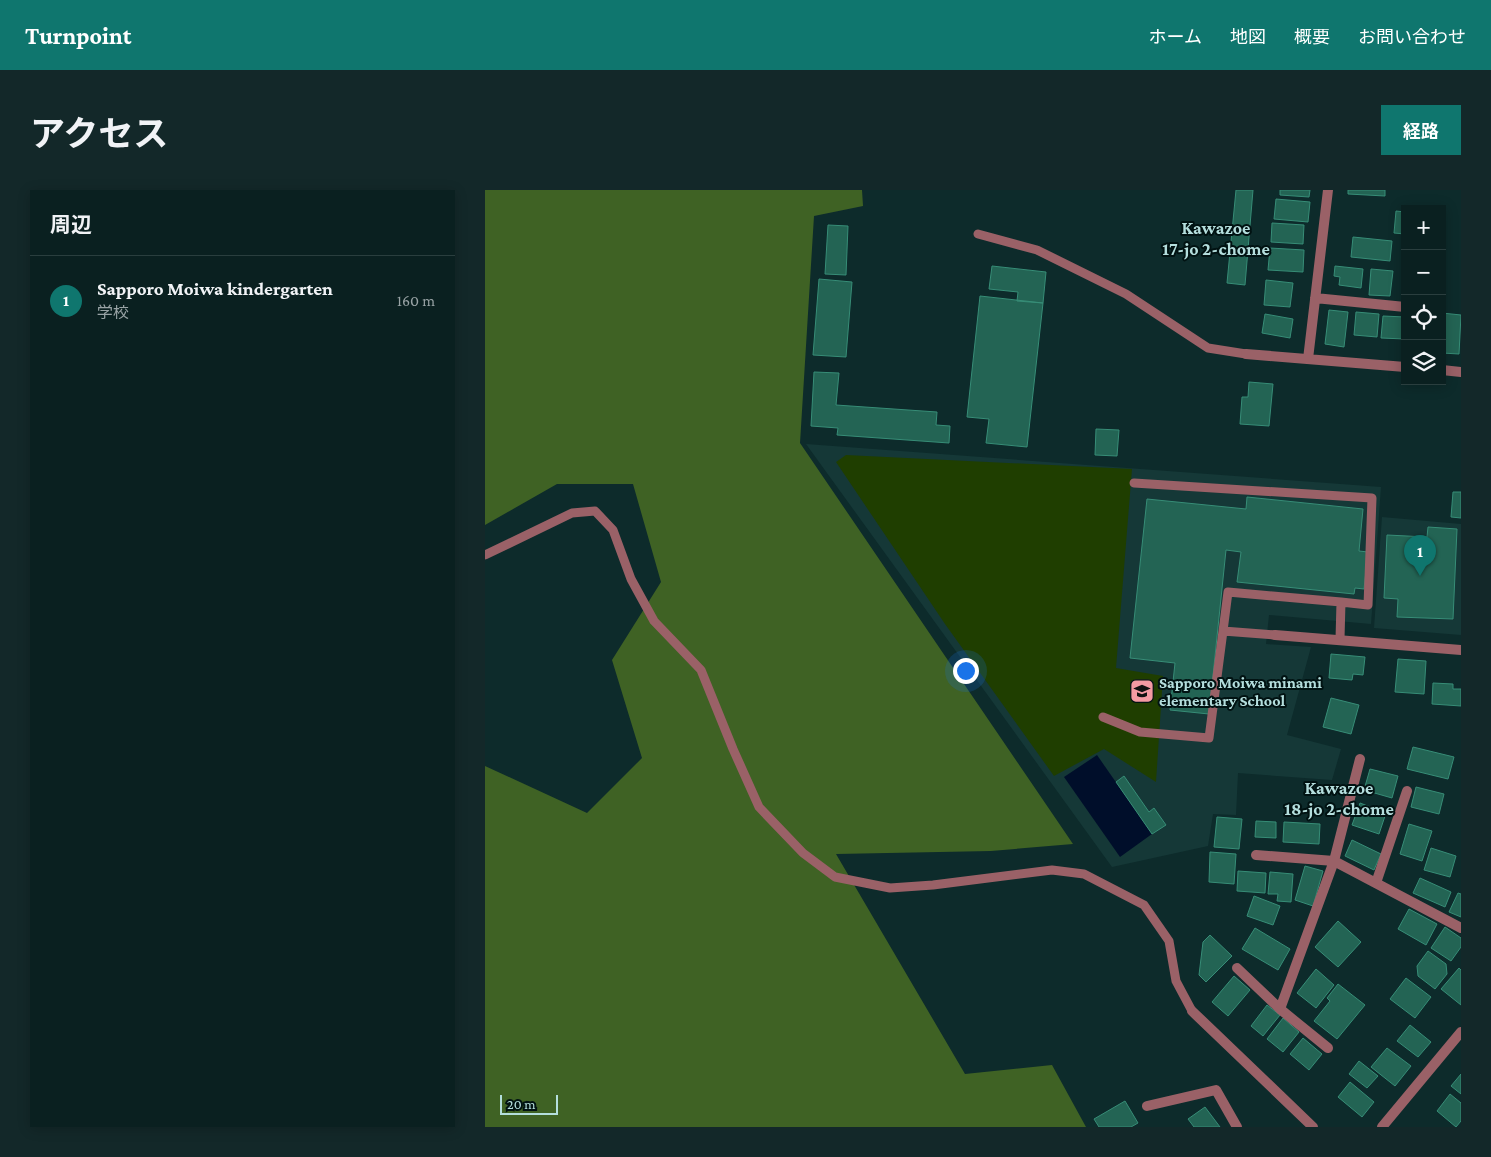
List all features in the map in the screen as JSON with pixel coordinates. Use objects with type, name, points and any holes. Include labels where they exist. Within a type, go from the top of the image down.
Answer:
[{"type":"street","points":[[1308,359],[1328,190]]},
{"type":"street","points":[[1315,298],[1401,307]]},
{"type":"street","points":[[1246,354],[1401,367]]},
{"type":"street","points":[[1446,370],[1461,372]]},
{"type":"street","points":[[1275,635],[1461,650]]},
{"type":"street","points":[[1281,1009],[1334,861],[1361,760]]},
{"type":"street","points":[[1376,883],[1407,791]]},
{"type":"street","points":[[1256,855],[1334,861],[1461,928]]},
{"type":"street","points":[[1237,968],[1281,1009],[1328,1048]]},
{"type":"street","points":[[1192,1011],[1313,1127]]},
{"type":"street","points":[[1382,1127],[1461,1032]]},
{"type":"street","points":[[1147,1106],[1216,1090],[1237,1127]]},
{"type":"lane","points":[[978,234],[1037,250],[1126,294],[1208,348],[1246,354]]},
{"type":"lane","points":[[1103,716],[1140,732],[1209,738],[1228,592],[1368,605],[1373,498],[1134,483]]},
{"type":"lane","points":[[485,555],[572,513],[595,511],[613,530],[631,579],[654,621],[701,670],[759,807],[803,853],[835,877],[890,888],[933,885],[1051,870],[1084,874],[1144,905],[1169,941],[1176,981],[1192,1011]]},
{"type":"lane","points":[[1340,639],[1341,602]]},
{"type":"lane","points":[[1223,631],[1275,635]]},
{"type":"shaded area","name":"Sapporo Moiwa minami elementary School","points":[[806,444],[1381,487],[1371,624],[1269,615],[1266,644],[1311,647],[1287,735],[1341,749],[1332,780],[1238,773],[1236,815],[1213,814],[1208,846],[1112,867]]},
{"type":"shaded area","points":[[1382,517],[1461,524],[1461,635],[1374,628]]},
{"type":"green space","points":[[485,190],[862,190],[863,206],[814,216],[800,443],[1073,844],[991,851],[836,854],[965,1074],[1052,1065],[1086,1127],[485,1127],[485,766],[587,813],[642,758],[612,660],[661,582],[633,484],[557,484],[485,525]]},
{"type":"green space","points":[[846,455],[1132,469],[1116,668],[1163,676],[1156,782],[1104,749],[1054,776],[945,624],[836,462]]},
{"type":"water","points":[[1097,755],[1152,834],[1120,857],[1064,777]]},
{"type":"building","points":[[1236,190],[1253,190],[1245,285],[1227,283]]},
{"type":"building","points":[[1280,190],[1310,190],[1309,197],[1280,195]]},
{"type":"building","points":[[1348,190],[1385,190],[1385,196],[1348,194]]},
{"type":"building","points":[[1276,199],[1310,202],[1308,222],[1274,219]]},
{"type":"building","points":[[1396,211],[1401,212],[1401,234],[1394,233]]},
{"type":"building","points":[[1272,223],[1304,225],[1303,244],[1271,242]]},
{"type":"building","points":[[828,225],[848,226],[846,275],[825,274]]},
{"type":"building","points":[[1353,237],[1392,241],[1390,261],[1351,257]]},
{"type":"building","points":[[1270,248],[1304,250],[1303,272],[1268,270]]},
{"type":"building","points":[[992,266],[1046,272],[1043,303],[1017,301],[1018,292],[989,289]]},
{"type":"building","points":[[1335,266],[1363,269],[1361,288],[1339,285],[1340,277],[1334,276]]},
{"type":"building","points":[[1371,269],[1393,271],[1390,296],[1369,295]]},
{"type":"building","points":[[819,279],[852,282],[846,357],[813,355]]},
{"type":"building","points":[[1266,280],[1293,283],[1290,307],[1264,305]]},
{"type":"building","points":[[980,296],[1043,303],[1027,447],[986,443],[989,419],[967,417]]},
{"type":"building","points":[[1329,310],[1348,312],[1344,347],[1325,344]]},
{"type":"building","points":[[1356,312],[1379,314],[1377,337],[1354,335]]},
{"type":"building","points":[[1446,313],[1461,315],[1459,354],[1446,353]]},
{"type":"building","points":[[1265,314],[1293,319],[1290,338],[1262,333]]},
{"type":"building","points":[[1383,316],[1401,317],[1401,339],[1381,338]]},
{"type":"building","points":[[814,372],[839,373],[836,405],[937,412],[936,425],[950,426],[949,443],[837,435],[838,428],[811,426]]},
{"type":"building","points":[[1249,382],[1273,384],[1269,426],[1240,424],[1242,397],[1248,397]]},
{"type":"building","points":[[1096,429],[1119,430],[1117,456],[1095,455]]},
{"type":"building","points":[[1453,492],[1461,492],[1461,518],[1451,517]]},
{"type":"building","points":[[1247,497],[1363,509],[1359,551],[1368,552],[1364,589],[1355,588],[1354,594],[1237,582],[1241,552],[1226,550],[1209,714],[1170,710],[1175,663],[1130,658],[1147,499],[1246,509]]},
{"type":"building","points":[[1428,527],[1457,529],[1453,619],[1397,617],[1398,599],[1384,598],[1387,535],[1427,537]]},
{"type":"building","points":[[1331,654],[1365,657],[1363,675],[1353,674],[1352,680],[1329,678]]},
{"type":"building","points":[[1398,659],[1426,661],[1424,694],[1395,692]]},
{"type":"building","points":[[1433,683],[1453,684],[1453,689],[1461,689],[1461,706],[1432,704]]},
{"type":"building","points":[[1331,698],[1359,705],[1351,734],[1323,727]]},
{"type":"building","points":[[1413,747],[1454,757],[1448,779],[1407,769]]},
{"type":"building","points":[[1370,769],[1398,776],[1392,798],[1364,790]]},
{"type":"building","points":[[1124,776],[1149,812],[1154,808],[1166,825],[1152,834],[1116,782]]},
{"type":"building","points":[[1416,787],[1444,794],[1439,814],[1411,807]]},
{"type":"building","points":[[1360,803],[1386,813],[1379,834],[1352,825]]},
{"type":"building","points":[[1217,817],[1242,819],[1239,849],[1214,847]]},
{"type":"building","points":[[1256,821],[1276,822],[1276,838],[1255,837]]},
{"type":"building","points":[[1284,822],[1320,824],[1319,844],[1283,842]]},
{"type":"building","points":[[1409,824],[1432,831],[1422,861],[1400,854]]},
{"type":"building","points":[[1352,840],[1381,854],[1374,870],[1345,856]]},
{"type":"building","points":[[1431,848],[1456,856],[1450,877],[1424,870]]},
{"type":"building","points":[[1210,852],[1236,854],[1234,884],[1209,882]]},
{"type":"building","points":[[1305,866],[1323,871],[1313,906],[1295,900]]},
{"type":"building","points":[[1238,871],[1266,873],[1265,893],[1237,891]]},
{"type":"building","points":[[1270,872],[1293,874],[1291,902],[1277,901],[1278,894],[1268,894]]},
{"type":"building","points":[[1420,878],[1451,892],[1445,907],[1413,893]]},
{"type":"building","points":[[1458,893],[1461,894],[1461,917],[1449,912]]},
{"type":"building","points":[[1254,896],[1280,906],[1273,925],[1247,916]]},
{"type":"building","points":[[1409,909],[1437,924],[1426,945],[1398,929]]},
{"type":"building","points":[[1338,921],[1361,942],[1338,967],[1315,947]]},
{"type":"building","points":[[1445,927],[1461,938],[1461,947],[1451,961],[1431,948]]},
{"type":"building","points":[[1255,928],[1290,949],[1278,970],[1242,949]]},
{"type":"building","points":[[1210,935],[1232,956],[1206,982],[1199,975],[1203,942]]},
{"type":"building","points":[[1428,951],[1446,964],[1447,974],[1435,989],[1418,976],[1417,966]]},
{"type":"building","points":[[1459,968],[1461,970],[1461,1005],[1441,989]]},
{"type":"building","points":[[1316,969],[1334,985],[1316,1008],[1297,993]]},
{"type":"building","points":[[1234,976],[1250,990],[1228,1016],[1212,1002]]},
{"type":"building","points":[[1406,978],[1431,997],[1415,1018],[1390,999]]},
{"type":"building","points":[[1338,984],[1365,1005],[1337,1039],[1314,1021],[1330,1001],[1327,998]]},
{"type":"building","points":[[1267,1005],[1280,1015],[1263,1036],[1251,1026]]},
{"type":"building","points":[[1283,1018],[1299,1032],[1283,1052],[1267,1039]]},
{"type":"building","points":[[1410,1025],[1431,1042],[1418,1057],[1397,1041]]},
{"type":"building","points":[[1303,1038],[1322,1054],[1309,1070],[1290,1054]]},
{"type":"building","points":[[1387,1048],[1411,1066],[1395,1086],[1371,1067]]},
{"type":"building","points":[[1359,1061],[1378,1076],[1367,1088],[1349,1074]]},
{"type":"building","points":[[1461,1074],[1461,1094],[1451,1086]]},
{"type":"building","points":[[1350,1082],[1374,1102],[1362,1117],[1338,1097]]},
{"type":"building","points":[[1450,1094],[1461,1103],[1461,1121],[1456,1127],[1437,1111]]},
{"type":"building","points":[[1125,1101],[1138,1123],[1131,1127],[1099,1127],[1094,1119]]},
{"type":"building","points":[[1205,1107],[1220,1127],[1194,1127],[1188,1119]]},
{"type":"place","name":"Sapporo Moiwa kindergarten","points":[[1420,576]]},
{"type":"place","name":"Sapporo Moiwa minami elementary School","points":[[1142,691]]},
{"type":"district","name":"Kawazoe 17-jo 2-chome","points":[[1216,238]]},
{"type":"district","name":"Kawazoe 18-jo 2-chome","points":[[1339,798]]}]
